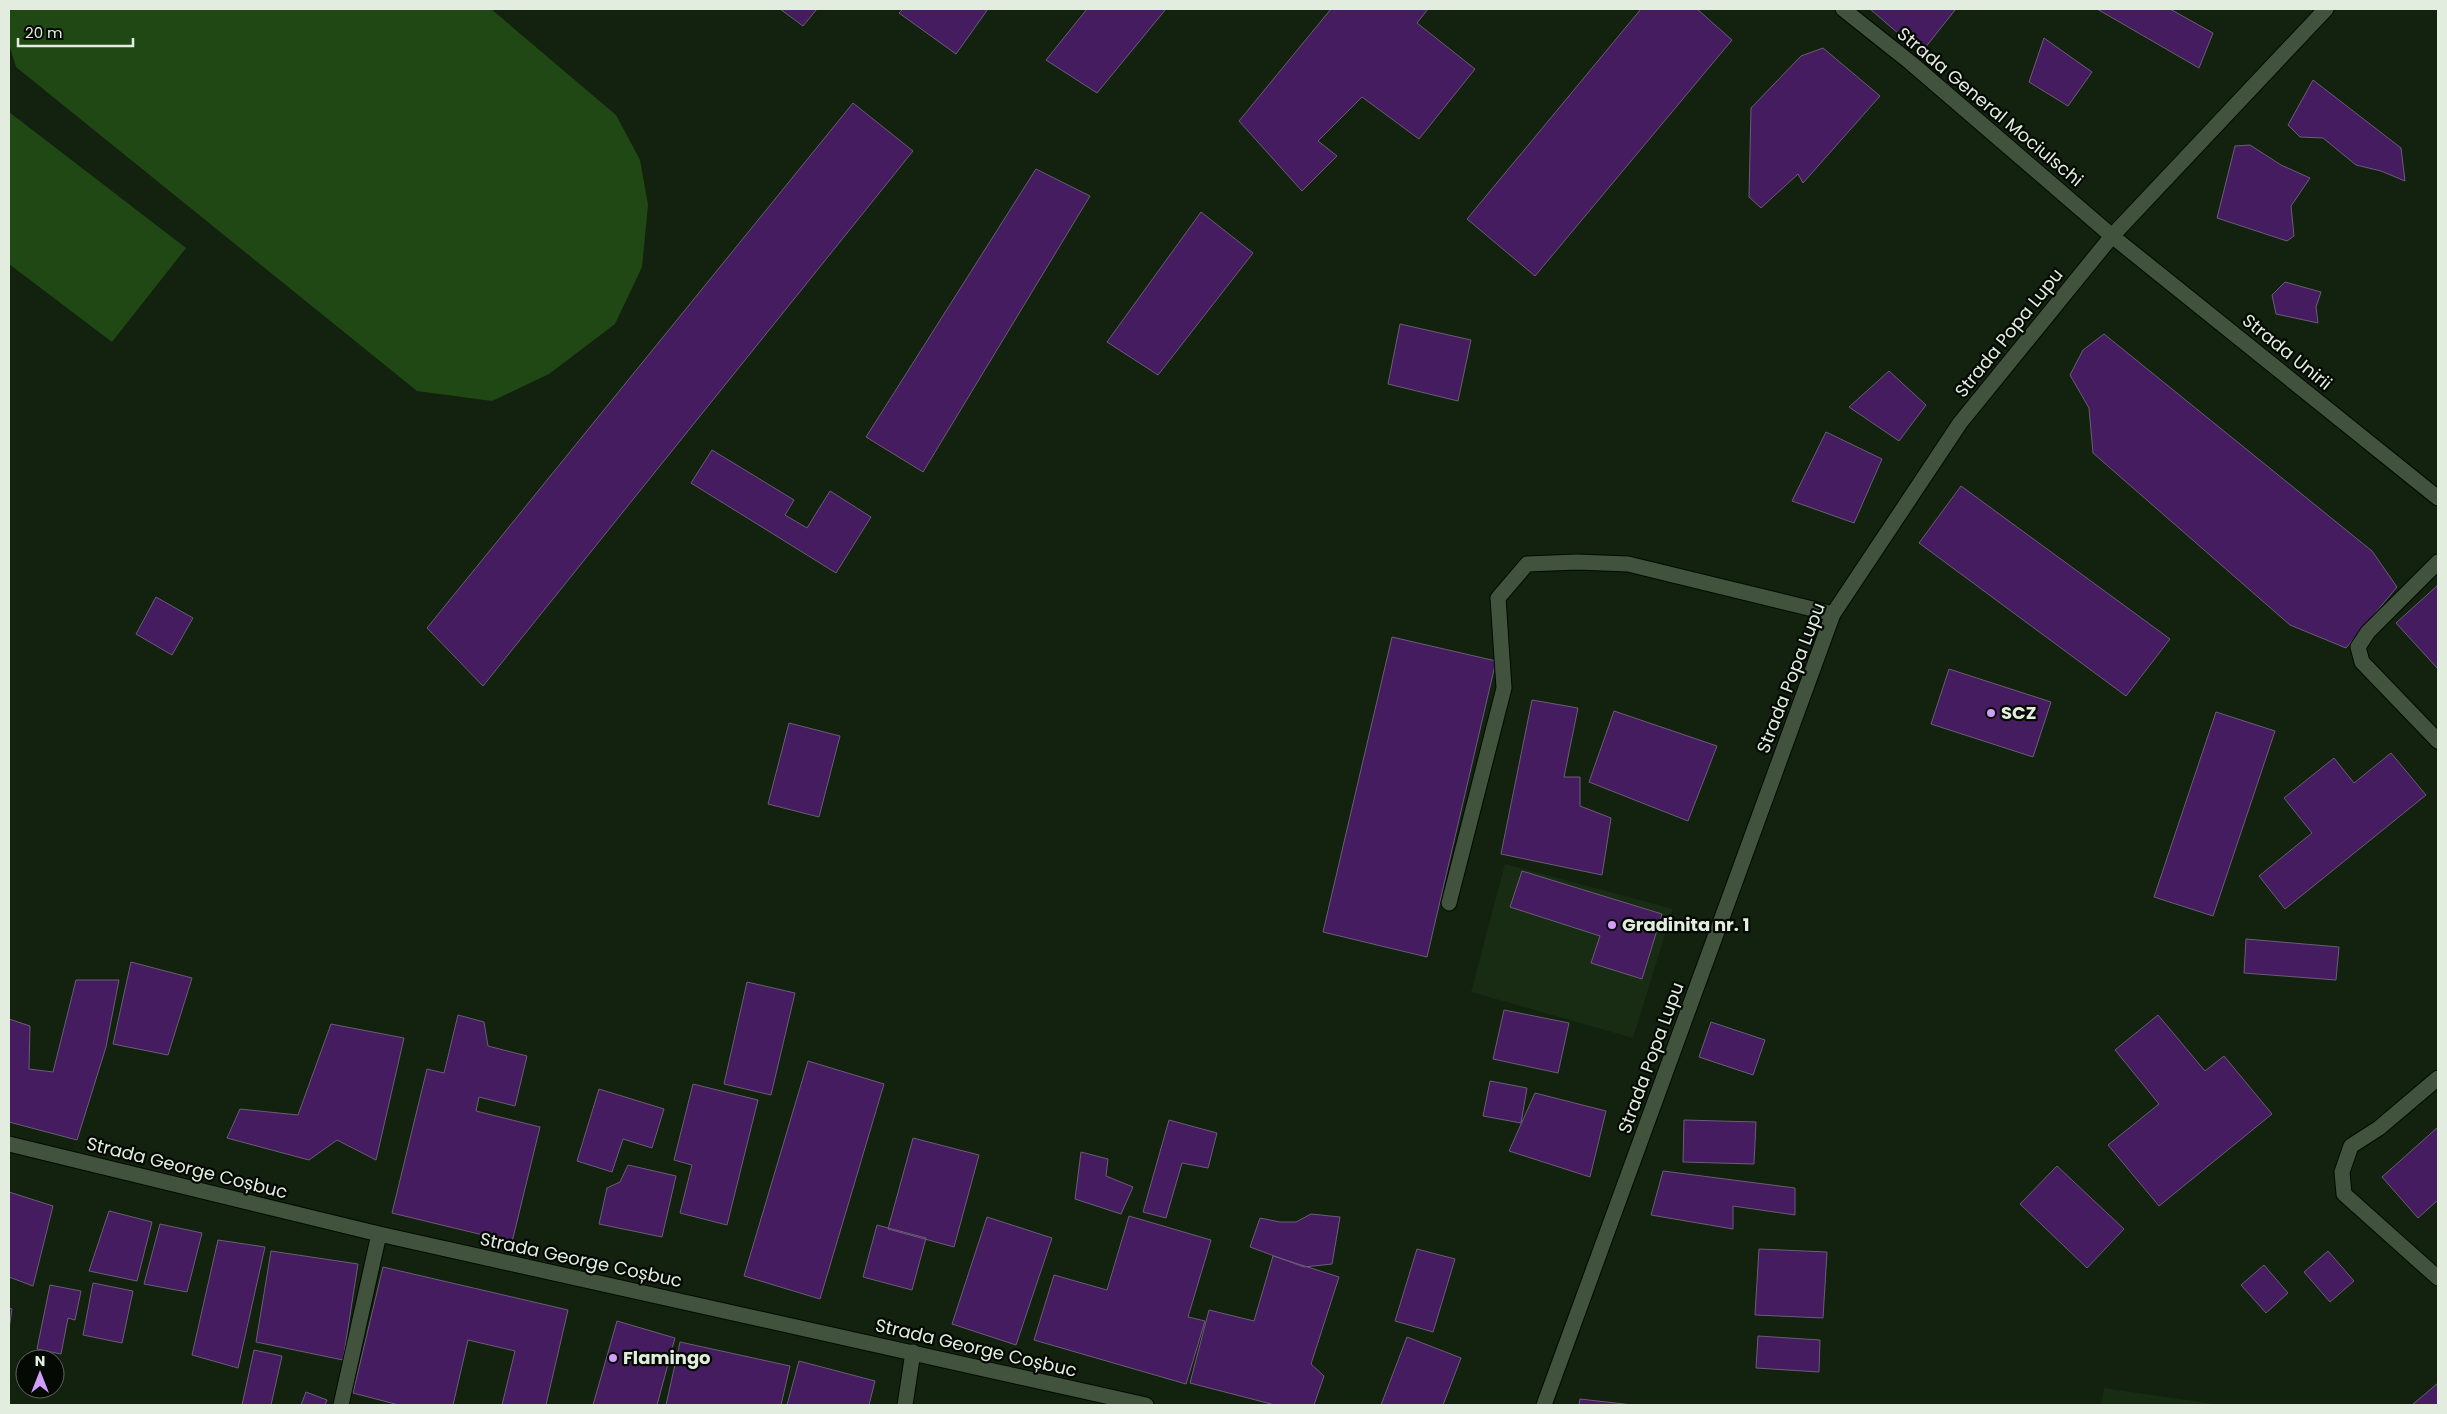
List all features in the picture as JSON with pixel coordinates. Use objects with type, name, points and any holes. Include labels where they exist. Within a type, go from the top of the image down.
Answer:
[{"type":"street","name":"Strada General Mociulschi","points":[[1843,9],[1911,64],[2112,236]]},
{"type":"street","name":"Strada Popa Lupu","points":[[1544,1405],[1833,614],[1960,423],[2112,236],[2326,9]]},
{"type":"street","name":"Strada Unirii","points":[[2112,236],[2438,498]]},
{"type":"street","points":[[1449,903],[1504,688],[1498,598],[1527,564],[1577,562],[1628,564],[1833,614]]},
{"type":"street","points":[[2438,562],[2368,632],[2358,647],[2362,662],[2438,741]]},
{"type":"street","points":[[2438,1078],[2379,1128],[2350,1146],[2342,1172],[2344,1194],[2438,1278]]},
{"type":"street","name":"Strada George Coșbuc","points":[[9,1144],[379,1234],[1146,1405]]},
{"type":"street","points":[[341,1405],[379,1234]]},
{"type":"street","points":[[905,1405],[913,1352]]},
{"type":"shaded area","points":[[1505,864],[1673,909],[1633,1038],[1471,992]]},
{"type":"shaded area","points":[[2104,1388],[2221,1405],[2101,1405]]},
{"type":"green space","points":[[9,9],[491,9],[616,115],[640,160],[648,205],[642,267],[615,324],[549,374],[492,401],[417,391],[16,67],[9,44]]},
{"type":"green space","points":[[9,112],[186,248],[112,342],[9,264]]},
{"type":"building","points":[[780,9],[817,9],[803,26]]},
{"type":"building","points":[[903,9],[988,9],[956,54],[899,13]]},
{"type":"building","points":[[1087,9],[1166,9],[1097,93],[1046,60]]},
{"type":"building","points":[[1331,9],[1428,9],[1417,23],[1475,69],[1419,139],[1362,97],[1318,141],[1337,156],[1302,191],[1239,121]]},
{"type":"building","points":[[1641,9],[1697,9],[1732,40],[1535,276],[1467,219]]},
{"type":"building","points":[[1870,9],[1953,9],[1955,10],[1921,53]]},
{"type":"building","points":[[2097,9],[2170,9],[2213,33],[2199,68]]},
{"type":"building","points":[[2044,38],[2092,72],[2068,106],[2029,82]]},
{"type":"building","points":[[1823,48],[1880,96],[1803,183],[1798,174],[1761,208],[1749,197],[1751,108],[1801,56]]},
{"type":"building","points":[[2313,80],[2401,148],[2405,181],[2381,171],[2356,165],[2323,138],[2300,137],[2288,125]]},
{"type":"building","points":[[853,103],[913,151],[483,686],[427,628]]},
{"type":"building","points":[[2250,145],[2281,165],[2310,178],[2291,206],[2294,236],[2287,241],[2217,218],[2235,146]]},
{"type":"building","points":[[1036,169],[1090,196],[923,472],[866,437]]},
{"type":"building","points":[[1201,212],[1253,253],[1158,375],[1107,342]]},
{"type":"building","points":[[2285,282],[2321,292],[2316,307],[2318,323],[2276,314],[2272,295]]},
{"type":"building","points":[[1400,324],[1471,340],[1458,401],[1388,384]]},
{"type":"building","points":[[2104,334],[2372,551],[2397,587],[2346,648],[2290,625],[2093,453],[2089,408],[2070,375],[2083,350]]},
{"type":"building","points":[[1889,371],[1926,405],[1899,441],[1849,407]]},
{"type":"building","points":[[1826,432],[1882,459],[1854,523],[1792,501]]},
{"type":"building","points":[[712,450],[794,500],[785,515],[807,528],[830,491],[871,517],[836,573],[691,483]]},
{"type":"building","points":[[1961,486],[2170,639],[2126,696],[1919,543]]},
{"type":"building","points":[[2438,585],[2438,669],[2396,623]]},
{"type":"building","points":[[156,597],[193,618],[172,655],[136,634]]},
{"type":"building","points":[[1392,637],[1496,661],[1427,957],[1323,932]]},
{"type":"building","name":"SCZ","points":[[1949,669],[2051,702],[2033,757],[1931,724]]},
{"type":"building","points":[[1532,700],[1578,708],[1564,777],[1580,777],[1580,806],[1611,818],[1602,875],[1501,854]]},
{"type":"building","points":[[1614,711],[1717,746],[1688,821],[1589,782]]},
{"type":"building","points":[[2216,712],[2275,731],[2213,916],[2154,897]]},
{"type":"building","points":[[789,723],[840,736],[819,817],[768,804]]},
{"type":"building","points":[[2391,753],[2426,795],[2285,909],[2259,876],[2312,833],[2284,798],[2334,758],[2354,783]]},
{"type":"building","name":"Gradinita nr. 1","points":[[1522,871],[1662,914],[1642,979],[1591,963],[1600,936],[1510,907]]},
{"type":"building","points":[[2246,939],[2339,947],[2336,980],[2244,973]]},
{"type":"building","points":[[131,962],[192,978],[168,1055],[113,1044]]},
{"type":"building","points":[[76,980],[119,980],[106,1047],[77,1140],[9,1122],[9,1019],[30,1026],[29,1069],[53,1072]]},
{"type":"building","points":[[747,982],[795,993],[771,1095],[724,1084]]},
{"type":"building","points":[[1504,1010],[1569,1023],[1558,1073],[1493,1059]]},
{"type":"building","points":[[458,1015],[484,1022],[488,1046],[527,1056],[515,1106],[479,1097],[476,1111],[540,1127],[512,1242],[392,1213],[427,1069],[444,1073]]},
{"type":"building","points":[[2158,1015],[2205,1071],[2224,1056],[2272,1114],[2159,1206],[2108,1145],[2159,1104],[2115,1050]]},
{"type":"building","points":[[1711,1022],[1765,1040],[1753,1075],[1699,1057]]},
{"type":"building","points":[[331,1024],[404,1038],[376,1160],[337,1140],[309,1160],[227,1138],[240,1109],[298,1115]]},
{"type":"building","points":[[808,1061],[884,1084],[820,1299],[744,1276]]},
{"type":"building","points":[[1490,1081],[1527,1088],[1521,1123],[1483,1116]]},
{"type":"building","points":[[693,1084],[758,1100],[727,1225],[680,1213],[692,1165],[674,1160]]},
{"type":"building","points":[[599,1089],[664,1109],[652,1148],[623,1139],[612,1172],[577,1161]]},
{"type":"building","points":[[1535,1093],[1606,1111],[1590,1177],[1509,1151]]},
{"type":"building","points":[[1169,1120],[1217,1133],[1208,1168],[1182,1163],[1166,1218],[1143,1212]]},
{"type":"building","points":[[1684,1120],[1756,1122],[1754,1164],[1683,1162]]},
{"type":"building","points":[[2438,1127],[2438,1200],[2418,1218],[2382,1177]]},
{"type":"building","points":[[913,1138],[979,1155],[954,1247],[888,1229]]},
{"type":"building","points":[[1081,1152],[1108,1159],[1106,1176],[1133,1187],[1121,1214],[1075,1199]]},
{"type":"building","points":[[628,1165],[676,1176],[662,1237],[599,1224],[607,1188],[620,1182]]},
{"type":"building","points":[[2057,1166],[2124,1229],[2087,1268],[2020,1204]]},
{"type":"building","points":[[1663,1171],[1795,1188],[1795,1215],[1733,1206],[1733,1229],[1651,1215]]},
{"type":"building","points":[[9,1192],[53,1206],[33,1286],[9,1277]]},
{"type":"building","points":[[109,1211],[152,1222],[137,1281],[89,1271]]},
{"type":"building","points":[[1311,1214],[1340,1217],[1332,1264],[1304,1267],[1250,1247],[1260,1218],[1280,1222],[1296,1222]]},
{"type":"building","points":[[1129,1216],[1211,1240],[1188,1317],[1205,1321],[1186,1384],[1034,1340],[1054,1275],[1107,1290]]},
{"type":"building","points":[[987,1217],[1052,1238],[1016,1345],[952,1324]]},
{"type":"building","points":[[160,1224],[202,1233],[187,1292],[144,1284]]},
{"type":"building","points":[[877,1225],[926,1238],[912,1290],[863,1277]]},
{"type":"building","points":[[218,1240],[265,1247],[238,1368],[192,1355]]},
{"type":"building","points":[[1417,1249],[1455,1259],[1433,1332],[1395,1321]]},
{"type":"building","points":[[1759,1249],[1827,1252],[1823,1318],[1755,1315]]},
{"type":"building","points":[[271,1251],[358,1264],[343,1360],[256,1342]]},
{"type":"building","points":[[2328,1251],[2354,1281],[2330,1302],[2304,1272]]},
{"type":"building","points":[[1273,1256],[1339,1277],[1311,1364],[1324,1376],[1314,1405],[1275,1405],[1190,1383],[1209,1310],[1254,1321]]},
{"type":"building","points":[[2264,1265],[2288,1293],[2266,1313],[2241,1285]]},
{"type":"building","points":[[383,1267],[568,1310],[546,1405],[502,1405],[515,1351],[468,1340],[453,1405],[399,1405],[353,1393]]},
{"type":"building","points":[[93,1283],[133,1291],[122,1343],[83,1335]]},
{"type":"building","points":[[50,1285],[81,1291],[75,1320],[68,1318],[62,1349],[37,1349]]},
{"type":"building","points":[[9,1308],[12,1309],[9,1329]]},
{"type":"building","points":[[617,1321],[675,1338],[657,1405],[593,1405]]},
{"type":"building","points":[[1758,1336],[1820,1340],[1819,1372],[1756,1368]]},
{"type":"building","points":[[1407,1337],[1461,1358],[1443,1405],[1381,1405]]},
{"type":"building","points":[[680,1342],[790,1366],[781,1405],[666,1405]]},
{"type":"building","points":[[254,1350],[282,1356],[271,1405],[242,1405]]},
{"type":"building","points":[[799,1361],[875,1381],[869,1405],[787,1405]]},
{"type":"building","points":[[2438,1383],[2438,1405],[2412,1405]]},
{"type":"building","points":[[306,1392],[327,1400],[325,1405],[301,1405]]},
{"type":"building","points":[[1580,1399],[1633,1405],[1579,1405]]},
{"type":"place","name":"SCZ","points":[[1991,713]]},
{"type":"place","name":"Gradinita nr. 1","points":[[1612,925]]},
{"type":"place","name":"Flamingo","points":[[613,1358]]}]
